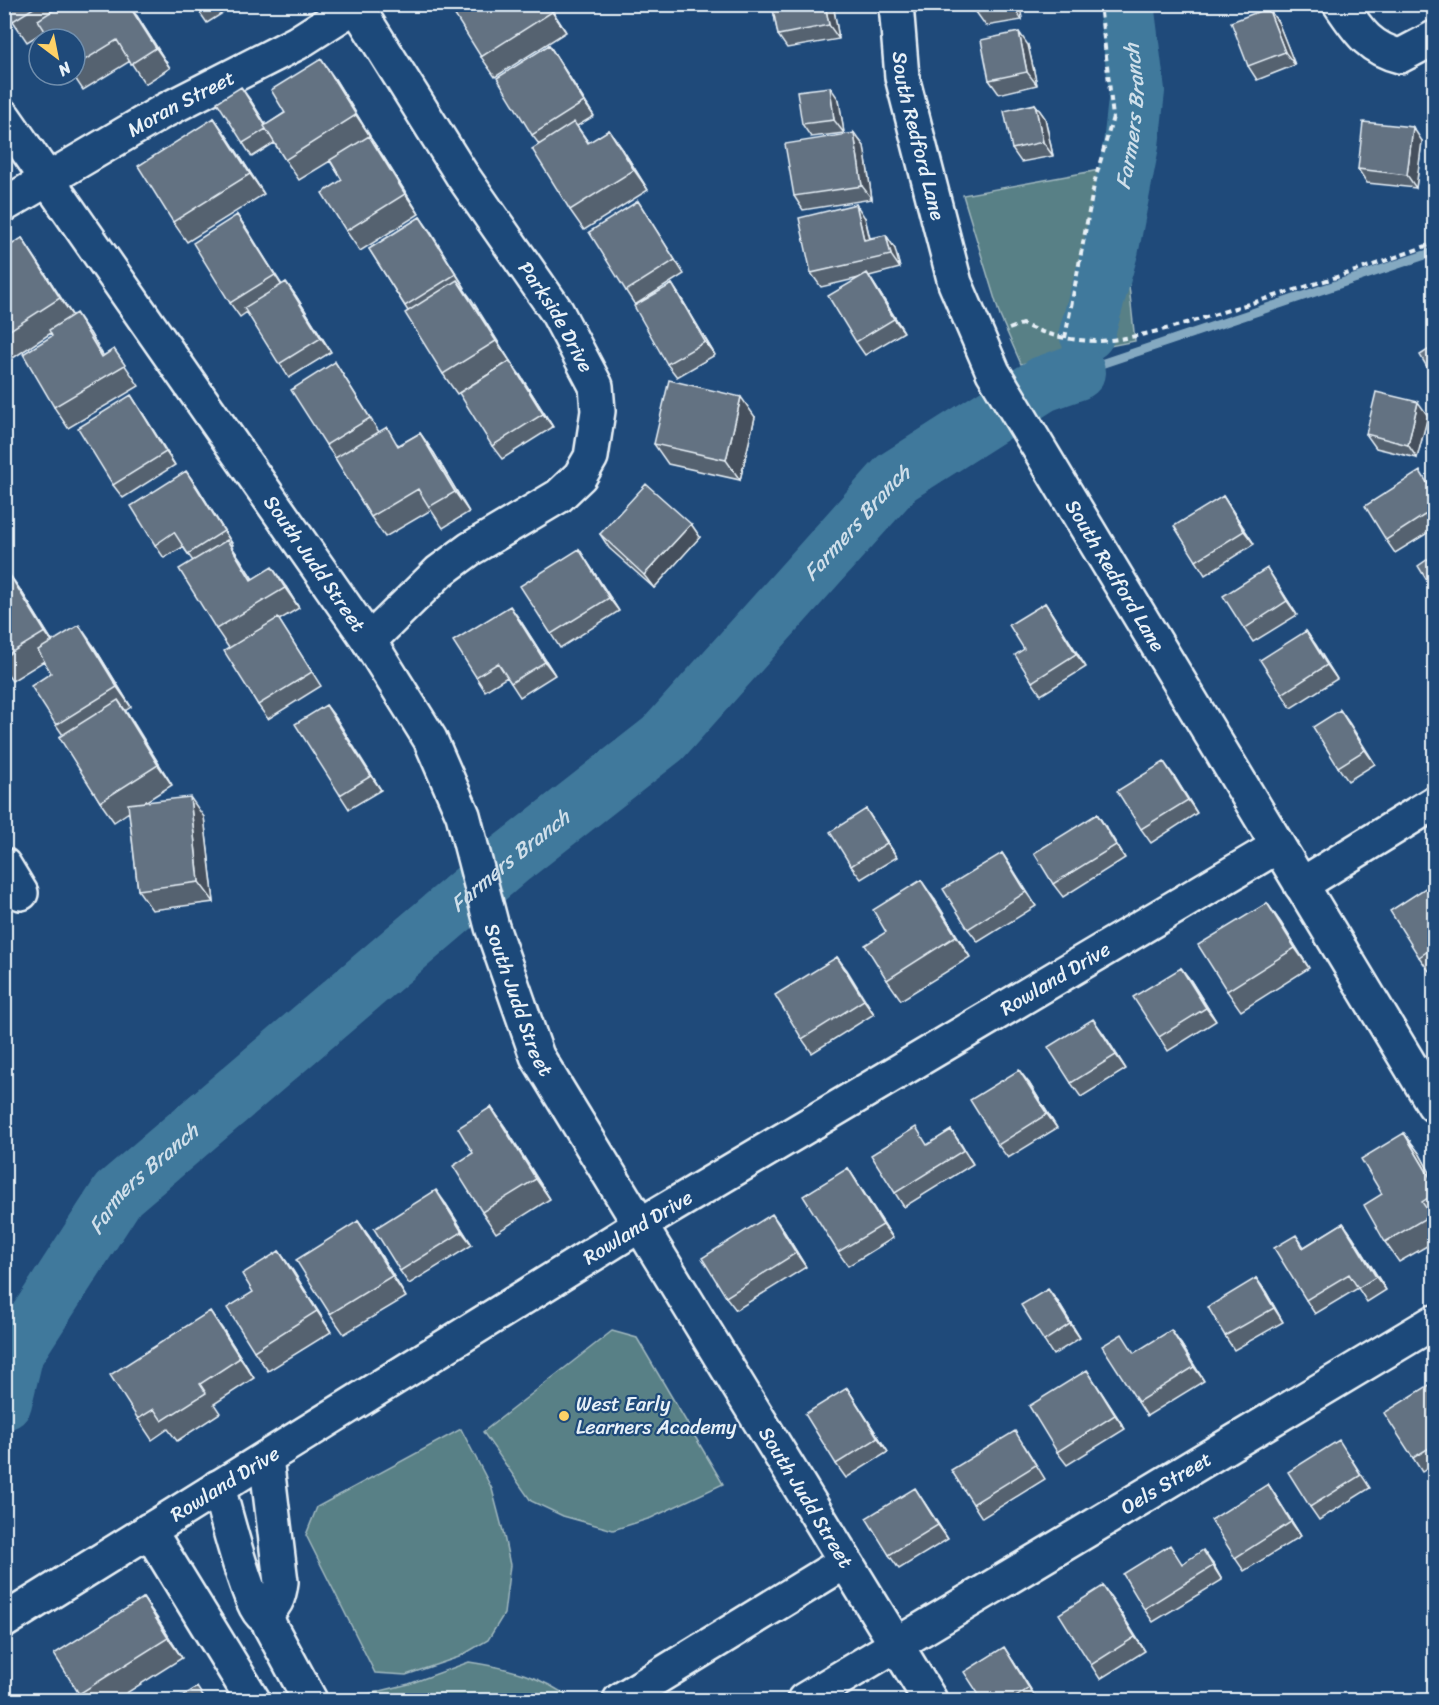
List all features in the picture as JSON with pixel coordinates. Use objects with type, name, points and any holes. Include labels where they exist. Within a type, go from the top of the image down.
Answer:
[{"type":"street","name":"South Redford Lane","points":[[896,4],[902,77],[956,283],[993,372],[1434,1106]]},
{"type":"street","points":[[1340,4],[1363,38],[1388,53],[1400,56],[1427,43]]},
{"type":"street","name":"Moran Street","points":[[4,206],[162,112],[297,43],[356,5]]},
{"type":"street","name":"Parkside Drive","points":[[356,5],[462,175],[557,312],[596,386],[598,411],[591,457],[580,476],[559,496],[470,549],[447,566],[369,641]]},
{"type":"street","name":"South Judd Street","points":[[4,117],[369,641],[430,739],[463,815],[492,927],[537,1056],[930,1701]]},
{"type":"street","points":[[1301,885],[1434,803]]},
{"type":"street","name":"Rowland Drive","points":[[4,1621],[640,1225],[1278,846]]},
{"type":"street","points":[[4,865],[21,893]]},
{"type":"street","name":"Oels Street","points":[[804,1701],[1434,1322]]},
{"type":"street","points":[[218,1487],[249,1592],[257,1612],[262,1615],[279,1599],[281,1582],[266,1458]]},
{"type":"street","points":[[149,1530],[253,1701]]},
{"type":"street","points":[[621,1701],[845,1562]]},
{"type":"street","points":[[266,1613],[270,1626],[310,1701]]},
{"type":"path","points":[[1065,338],[1095,180],[1113,117],[1100,4]]},
{"type":"path","points":[[980,340],[1022,324],[1042,334],[1098,341],[1188,323],[1367,268],[1434,243]]},
{"type":"green space","points":[[1116,167],[1135,341],[1021,364],[1000,316],[963,195]]},
{"type":"green space","points":[[612,1331],[637,1338],[723,1484],[651,1518],[613,1530],[563,1516],[531,1501],[483,1432]]},
{"type":"green space","points":[[461,1429],[492,1489],[503,1531],[510,1565],[504,1614],[488,1640],[459,1657],[406,1675],[375,1673],[306,1535],[317,1507]]},
{"type":"green space","points":[[469,1662],[524,1674],[549,1685],[573,1700],[367,1700],[364,1695],[409,1684]]},
{"type":"building","points":[[4,4],[40,4],[13,21],[4,8]]},
{"type":"building","points":[[63,4],[100,4],[103,9],[109,4],[128,4],[156,48],[131,64],[117,40],[87,59],[87,27],[42,27],[38,20]]},
{"type":"building","points":[[448,4],[547,4],[552,12],[481,57]]},
{"type":"building","points":[[772,4],[825,4],[829,25],[778,35]]},
{"type":"building","points":[[975,4],[1013,4],[1013,7],[976,12]]},
{"type":"building","points":[[1268,8],[1285,52],[1248,66],[1231,22]]},
{"type":"building","points":[[1019,32],[1027,72],[989,80],[981,40]]},
{"type":"building","points":[[549,45],[584,102],[532,135],[497,78]]},
{"type":"building","points":[[321,59],[356,115],[285,160],[264,126],[285,113],[271,90]]},
{"type":"building","points":[[241,87],[266,129],[243,143],[217,102]]},
{"type":"building","points":[[830,87],[834,120],[802,124],[797,91]]},
{"type":"building","points":[[1035,104],[1043,142],[1012,149],[1004,111]]},
{"type":"building","points":[[214,118],[250,174],[173,222],[138,166]]},
{"type":"building","points":[[574,122],[588,143],[609,130],[634,170],[570,210],[532,149]]},
{"type":"building","points":[[1363,122],[1413,127],[1407,175],[1358,169]]},
{"type":"building","points":[[854,133],[862,186],[794,196],[785,144]]},
{"type":"building","points":[[369,136],[405,194],[346,231],[322,193],[342,180],[330,160]]},
{"type":"building","points":[[638,201],[675,260],[626,291],[589,232]]},
{"type":"building","points":[[856,204],[864,240],[886,235],[891,255],[811,273],[799,218]]},
{"type":"building","points":[[237,215],[275,275],[230,303],[193,243]]},
{"type":"building","points":[[420,217],[456,274],[405,306],[369,249]]},
{"type":"building","points":[[22,238],[60,298],[4,334],[4,250]]},
{"type":"building","points":[[867,273],[894,319],[856,342],[828,296]]},
{"type":"building","points":[[457,280],[496,341],[443,374],[405,313]]},
{"type":"building","points":[[286,282],[321,338],[279,364],[244,308]]},
{"type":"building","points":[[672,284],[705,342],[667,364],[634,306]]},
{"type":"building","points":[[76,313],[102,357],[114,349],[125,365],[54,407],[23,354],[52,336],[49,330]]},
{"type":"building","points":[[1434,346],[1434,379],[1420,355]]},
{"type":"building","points":[[510,361],[543,414],[492,446],[459,393]]},
{"type":"building","points":[[335,362],[370,418],[326,445],[291,390]]},
{"type":"building","points":[[669,380],[741,397],[726,460],[654,444]]},
{"type":"building","points":[[1376,392],[1418,402],[1408,445],[1366,434]]},
{"type":"building","points":[[131,395],[166,452],[113,485],[78,428]]},
{"type":"building","points":[[387,427],[398,446],[420,433],[455,492],[429,507],[418,489],[371,517],[335,458]]},
{"type":"building","points":[[186,471],[224,531],[188,554],[174,532],[155,545],[131,506]]},
{"type":"building","points":[[1420,471],[1434,494],[1434,509],[1386,540],[1365,506]]},
{"type":"building","points":[[646,484],[691,524],[644,575],[600,534]]},
{"type":"building","points":[[1223,496],[1244,531],[1196,561],[1174,526]]},
{"type":"building","points":[[227,540],[251,580],[272,567],[285,588],[216,629],[179,569]]},
{"type":"building","points":[[579,549],[609,598],[551,634],[520,586]]},
{"type":"building","points":[[1434,555],[1434,592],[1418,566]]},
{"type":"building","points":[[1267,568],[1287,601],[1244,629],[1223,596]]},
{"type":"building","points":[[9,574],[45,632],[4,657],[4,577]]},
{"type":"building","points":[[1045,603],[1076,654],[1032,682],[1015,655],[1024,649],[1009,625]]},
{"type":"building","points":[[510,606],[545,662],[511,683],[498,663],[476,677],[453,641]]},
{"type":"building","points":[[278,618],[312,672],[258,705],[224,651]]},
{"type":"building","points":[[79,625],[117,687],[56,725],[31,686],[51,673],[38,650]]},
{"type":"building","points":[[1306,631],[1327,665],[1282,694],[1260,660]]},
{"type":"building","points":[[118,700],[158,765],[100,802],[59,737]]},
{"type":"building","points":[[326,705],[371,776],[340,795],[295,724]]},
{"type":"building","points":[[1340,710],[1365,750],[1338,767],[1313,727]]},
{"type":"building","points":[[1164,762],[1188,800],[1141,829],[1117,791]]},
{"type":"building","points":[[190,797],[199,882],[138,890],[128,804]]},
{"type":"building","points":[[866,809],[887,843],[851,866],[830,832]]},
{"type":"building","points":[[1097,814],[1116,845],[1053,884],[1034,853]]},
{"type":"building","points":[[1002,853],[1026,892],[968,929],[943,889]]},
{"type":"building","points":[[921,880],[956,936],[887,980],[865,945],[886,932],[873,910]]},
{"type":"building","points":[[1430,885],[1434,892],[1434,947],[1419,957],[1390,911]]},
{"type":"building","points":[[1267,903],[1295,948],[1227,991],[1198,945]]},
{"type":"building","points":[[837,957],[864,1000],[802,1039],[775,995]]},
{"type":"building","points":[[1181,968],[1206,1008],[1159,1037],[1133,997]]},
{"type":"building","points":[[1093,1019],[1116,1055],[1071,1083],[1048,1047]]},
{"type":"building","points":[[1019,1070],[1047,1114],[998,1145],[970,1100]]},
{"type":"building","points":[[491,1107],[536,1179],[482,1212],[453,1166],[473,1153],[458,1128]]},
{"type":"building","points":[[916,1127],[927,1145],[951,1130],[964,1150],[895,1193],[871,1155]]},
{"type":"building","points":[[1404,1133],[1434,1184],[1434,1194],[1422,1202],[1431,1215],[1385,1242],[1364,1205],[1382,1194],[1361,1159]]},
{"type":"building","points":[[848,1168],[883,1225],[838,1252],[803,1196]]},
{"type":"building","points":[[436,1190],[462,1232],[400,1271],[374,1229]]},
{"type":"building","points":[[772,1214],[796,1253],[726,1297],[702,1258]]},
{"type":"building","points":[[358,1221],[392,1276],[330,1314],[296,1260]]},
{"type":"building","points":[[1343,1223],[1376,1277],[1358,1288],[1349,1274],[1306,1300],[1274,1248],[1296,1235],[1303,1248]]},
{"type":"building","points":[[279,1251],[317,1311],[254,1351],[227,1308],[253,1292],[242,1274]]},
{"type":"building","points":[[1256,1278],[1274,1308],[1225,1336],[1208,1307]]},
{"type":"building","points":[[1048,1289],[1070,1324],[1044,1341],[1021,1305]]},
{"type":"building","points":[[210,1311],[240,1358],[200,1384],[206,1393],[162,1421],[154,1409],[138,1419],[110,1375]]},
{"type":"building","points":[[1171,1330],[1194,1367],[1138,1402],[1102,1346],[1122,1334],[1134,1353]]},
{"type":"building","points":[[1087,1370],[1115,1415],[1057,1452],[1029,1406]]},
{"type":"building","points":[[1434,1382],[1434,1445],[1413,1458],[1384,1413]]},
{"type":"building","points":[[847,1388],[878,1438],[836,1464],[805,1414]]},
{"type":"building","points":[[1015,1431],[1036,1465],[973,1504],[951,1470]]},
{"type":"building","points":[[1339,1440],[1361,1475],[1310,1507],[1288,1472]]},
{"type":"building","points":[[1268,1484],[1291,1522],[1235,1558],[1211,1520]]},
{"type":"building","points":[[915,1488],[938,1525],[889,1555],[866,1518]]},
{"type":"building","points":[[1170,1545],[1182,1564],[1203,1550],[1213,1566],[1144,1609],[1123,1574]]},
{"type":"building","points":[[1103,1586],[1135,1637],[1091,1665],[1059,1614]]},
{"type":"building","points":[[143,1598],[168,1638],[79,1694],[54,1654]]},
{"type":"building","points":[[1004,1647],[1029,1688],[1010,1701],[983,1701],[964,1672]]},
{"type":"building","points":[[197,1687],[206,1701],[175,1701]]},
{"type":"building","points":[[1434,1688],[1434,1701],[1423,1701],[1421,1698]]},
{"type":"waterway","name":"Farmers Branch","points":[[1087,333],[1111,248],[1131,145],[1137,91],[1126,4]]},
{"type":"waterway","points":[[1077,372],[1434,252]]},
{"type":"waterway","points":[[1077,372],[1085,348]]},
{"type":"waterway","name":"Farmers Branch","points":[[4,1402],[16,1352],[118,1194],[510,859],[663,739],[897,477],[1043,384],[1077,372]]},
{"type":"waterway","points":[[4,1305],[27,1335]]},
{"type":"place","name":"West Early Learners Academy","points":[[564,1416]]}]
